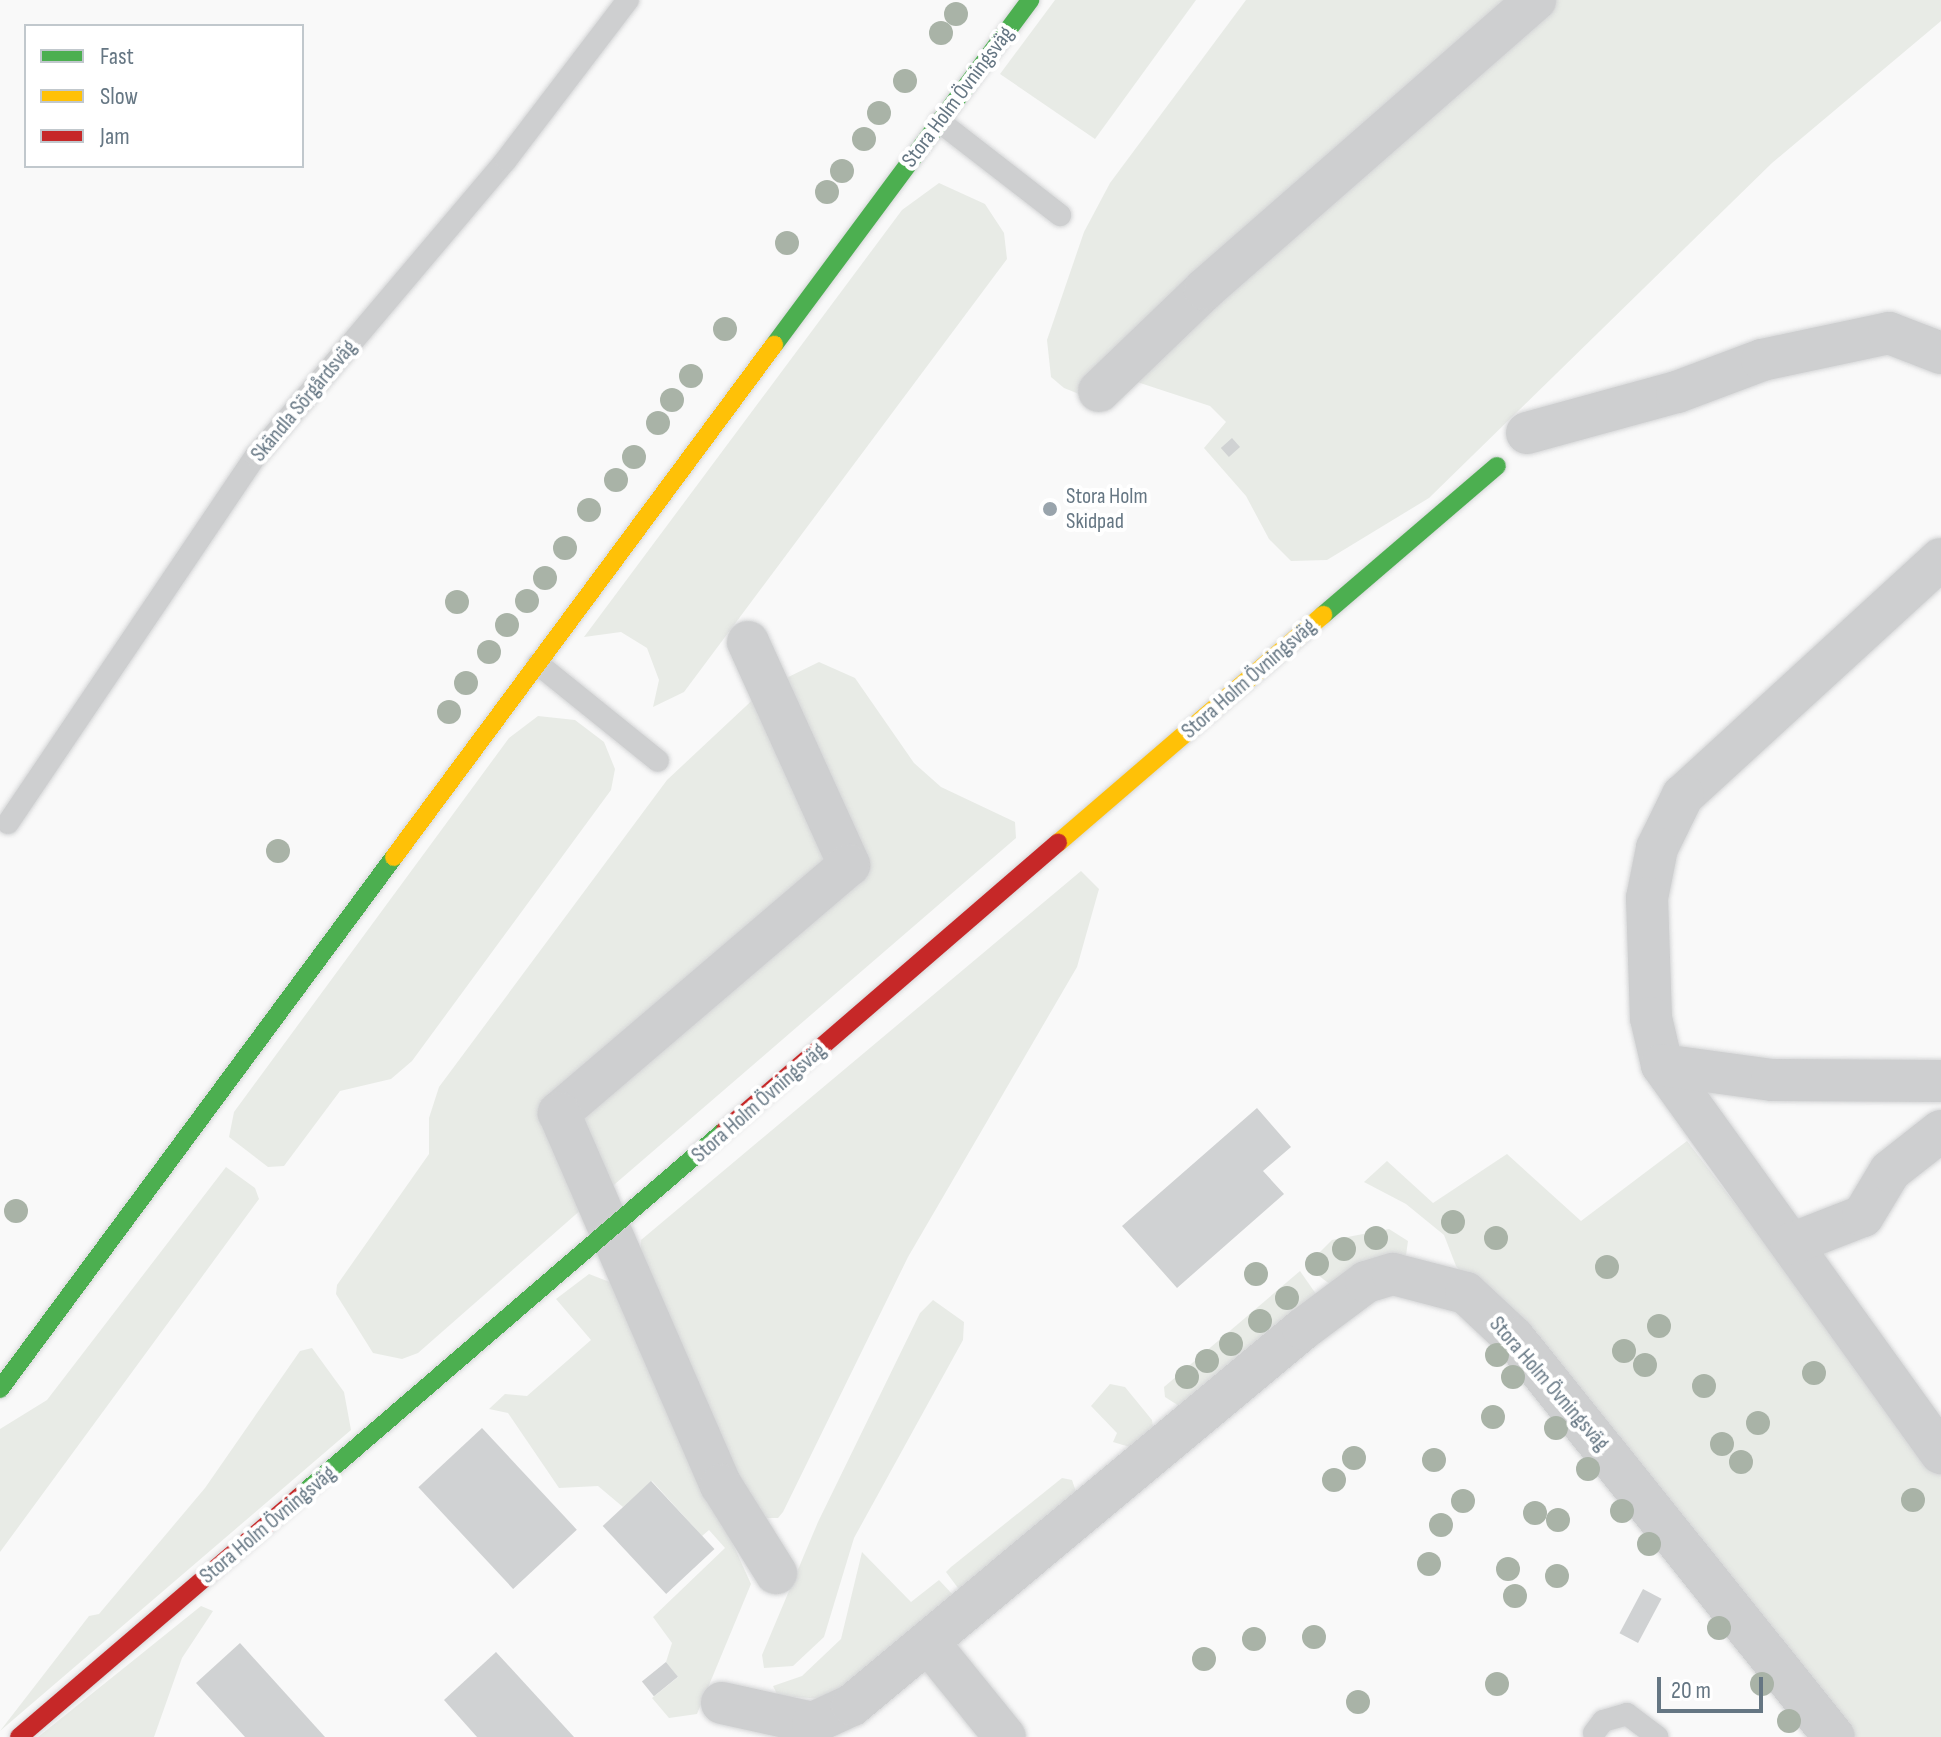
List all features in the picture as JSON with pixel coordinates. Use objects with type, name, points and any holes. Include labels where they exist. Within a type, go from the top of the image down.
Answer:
[{"type":"street","name":"Stora Holm Övningsväg","points":[[0,1389],[1030,0]]},
{"type":"street","points":[[1099,391],[1205,289],[1535,0]]},
{"type":"street","points":[[1527,433],[1677,392],[1762,360],[1889,333],[1941,353]]},
{"type":"street","name":"Stora Holm Övningsväg","points":[[19,1737],[1497,466]]},
{"type":"street","points":[[1941,559],[1683,795],[1657,848],[1647,898],[1651,1018],[1662,1065],[1941,1453]]},
{"type":"street","points":[[748,642],[849,865],[559,1113],[721,1485],[776,1573]]},
{"type":"street","points":[[1662,1065],[1772,1080],[1941,1081]]},
{"type":"street","points":[[1791,1244],[1863,1216],[1890,1171],[1941,1131]]},
{"type":"street","name":"Stora Holm Övningsväg","points":[[722,1703],[829,1726],[1303,1329],[1366,1282],[1393,1274],[1466,1293],[1514,1338],[1834,1737]]},
{"type":"street","points":[[928,1642],[1005,1737]]},
{"type":"lane","name":"Skändla Sörgårdsväg","points":[[8,823],[256,456],[506,160],[628,0]]},
{"type":"lane","points":[[940,122],[1060,215]]},
{"type":"lane","points":[[538,664],[658,761]]},
{"type":"lane","points":[[1594,1733],[1603,1721],[1627,1714],[1657,1737]]},
{"type":"shaded area","points":[[1055,0],[1196,0],[1095,139],[1000,74]]},
{"type":"shaded area","points":[[1246,0],[1523,0],[1079,394],[1064,388],[1051,377],[1047,340],[1084,232],[1110,183]]},
{"type":"shaded area","points":[[1547,0],[1941,0],[1941,21],[1772,163],[1429,498],[1327,560],[1291,561],[1269,539],[1246,496],[1204,448],[1226,422],[1210,406],[1128,379]]},
{"type":"shaded area","points":[[939,183],[985,204],[1004,233],[1007,259],[684,692],[653,707],[659,680],[647,648],[621,632],[584,637],[902,210]]},
{"type":"shaded area","points":[[819,662],[855,678],[914,763],[941,787],[1015,822],[1016,838],[608,1190],[576,1111],[856,867],[774,684]]},
{"type":"shaded area","points":[[761,692],[841,857],[565,1096],[591,1201],[418,1353],[402,1359],[373,1353],[336,1294],[337,1285],[429,1154],[429,1118],[439,1087],[667,780]]},
{"type":"shaded area","points":[[538,716],[575,720],[604,742],[615,769],[611,790],[412,1061],[391,1079],[340,1091],[284,1166],[268,1167],[229,1137],[234,1112],[509,738]]},
{"type":"shaded area","points":[[1081,871],[1099,889],[1077,967],[908,1257],[783,1512],[778,1518],[764,1518],[755,1512],[640,1260],[641,1240]]},
{"type":"shaded area","points":[[1687,1141],[1941,1472],[1941,1737],[1855,1737],[1742,1592],[1456,1266],[1444,1235],[1406,1204],[1364,1182],[1387,1161],[1433,1203],[1507,1154],[1581,1221]]},
{"type":"shaded area","points":[[226,1167],[255,1188],[259,1199],[0,1552],[0,1429],[47,1400]]},
{"type":"shaded area","points":[[1389,1229],[1408,1241],[1406,1255],[1331,1285],[1306,1266],[1332,1240]]},
{"type":"shaded area","points":[[1300,1271],[1316,1294],[1179,1406],[1165,1397],[1164,1387]]},
{"type":"shaded area","points":[[589,1274],[615,1284],[751,1584],[697,1714],[669,1718],[652,1698],[678,1677],[666,1662],[672,1643],[653,1617],[725,1548],[709,1530],[702,1536],[652,1481],[623,1507],[598,1486],[559,1488],[508,1413],[489,1409],[505,1394],[527,1396],[591,1340],[556,1299]]},
{"type":"shaded area","points":[[933,1300],[964,1322],[963,1340],[854,1538],[824,1637],[793,1666],[764,1668],[762,1655],[818,1522],[920,1313]]},
{"type":"shaded area","points":[[312,1348],[344,1392],[351,1430],[0,1731],[89,1616],[99,1614],[205,1488],[300,1351]]},
{"type":"shaded area","points":[[1110,1384],[1125,1387],[1152,1420],[1153,1427],[1133,1448],[1113,1442],[1117,1433],[1091,1406]]},
{"type":"shaded area","points":[[1062,1478],[1072,1480],[1076,1492],[961,1592],[946,1572]]},
{"type":"shaded area","points":[[862,1552],[911,1602],[939,1580],[955,1597],[864,1674],[824,1699],[778,1696],[773,1686],[802,1676],[841,1639]]},
{"type":"shaded area","points":[[201,1606],[213,1611],[182,1658],[154,1737],[38,1737]]},
{"type":"building","points":[[1232,438],[1240,447],[1229,457],[1221,448]]},
{"type":"building","points":[[1257,1108],[1291,1147],[1263,1171],[1284,1194],[1177,1288],[1122,1226]]},
{"type":"building","points":[[482,1428],[577,1530],[513,1589],[418,1487]]},
{"type":"building","points":[[651,1481],[714,1549],[666,1594],[603,1526]]},
{"type":"building","points":[[1643,1589],[1662,1599],[1638,1643],[1620,1633]]},
{"type":"building","points":[[240,1643],[325,1737],[245,1737],[196,1683]]},
{"type":"building","points":[[496,1652],[574,1737],[477,1737],[444,1700]]},
{"type":"building","points":[[666,1662],[678,1677],[654,1696],[642,1682]]},
{"type":"traffic: fast","points":[[774,345],[1030,0]]},
{"type":"traffic: fast","points":[[1323,615],[1497,466]]},
{"type":"traffic: fast","points":[[0,1389],[394,857]]},
{"type":"traffic: fast","points":[[301,1495],[725,1130]]},
{"type":"traffic: slow","points":[[394,857],[774,345]]},
{"type":"traffic: slow","points":[[1058,843],[1323,615]]},
{"type":"traffic: jam","points":[[725,1130],[1058,843]]},
{"type":"traffic: jam","points":[[19,1737],[301,1495]]},
{"type":"place","name":"Stora Holm Skidpad","points":[[1050,509]]}]
